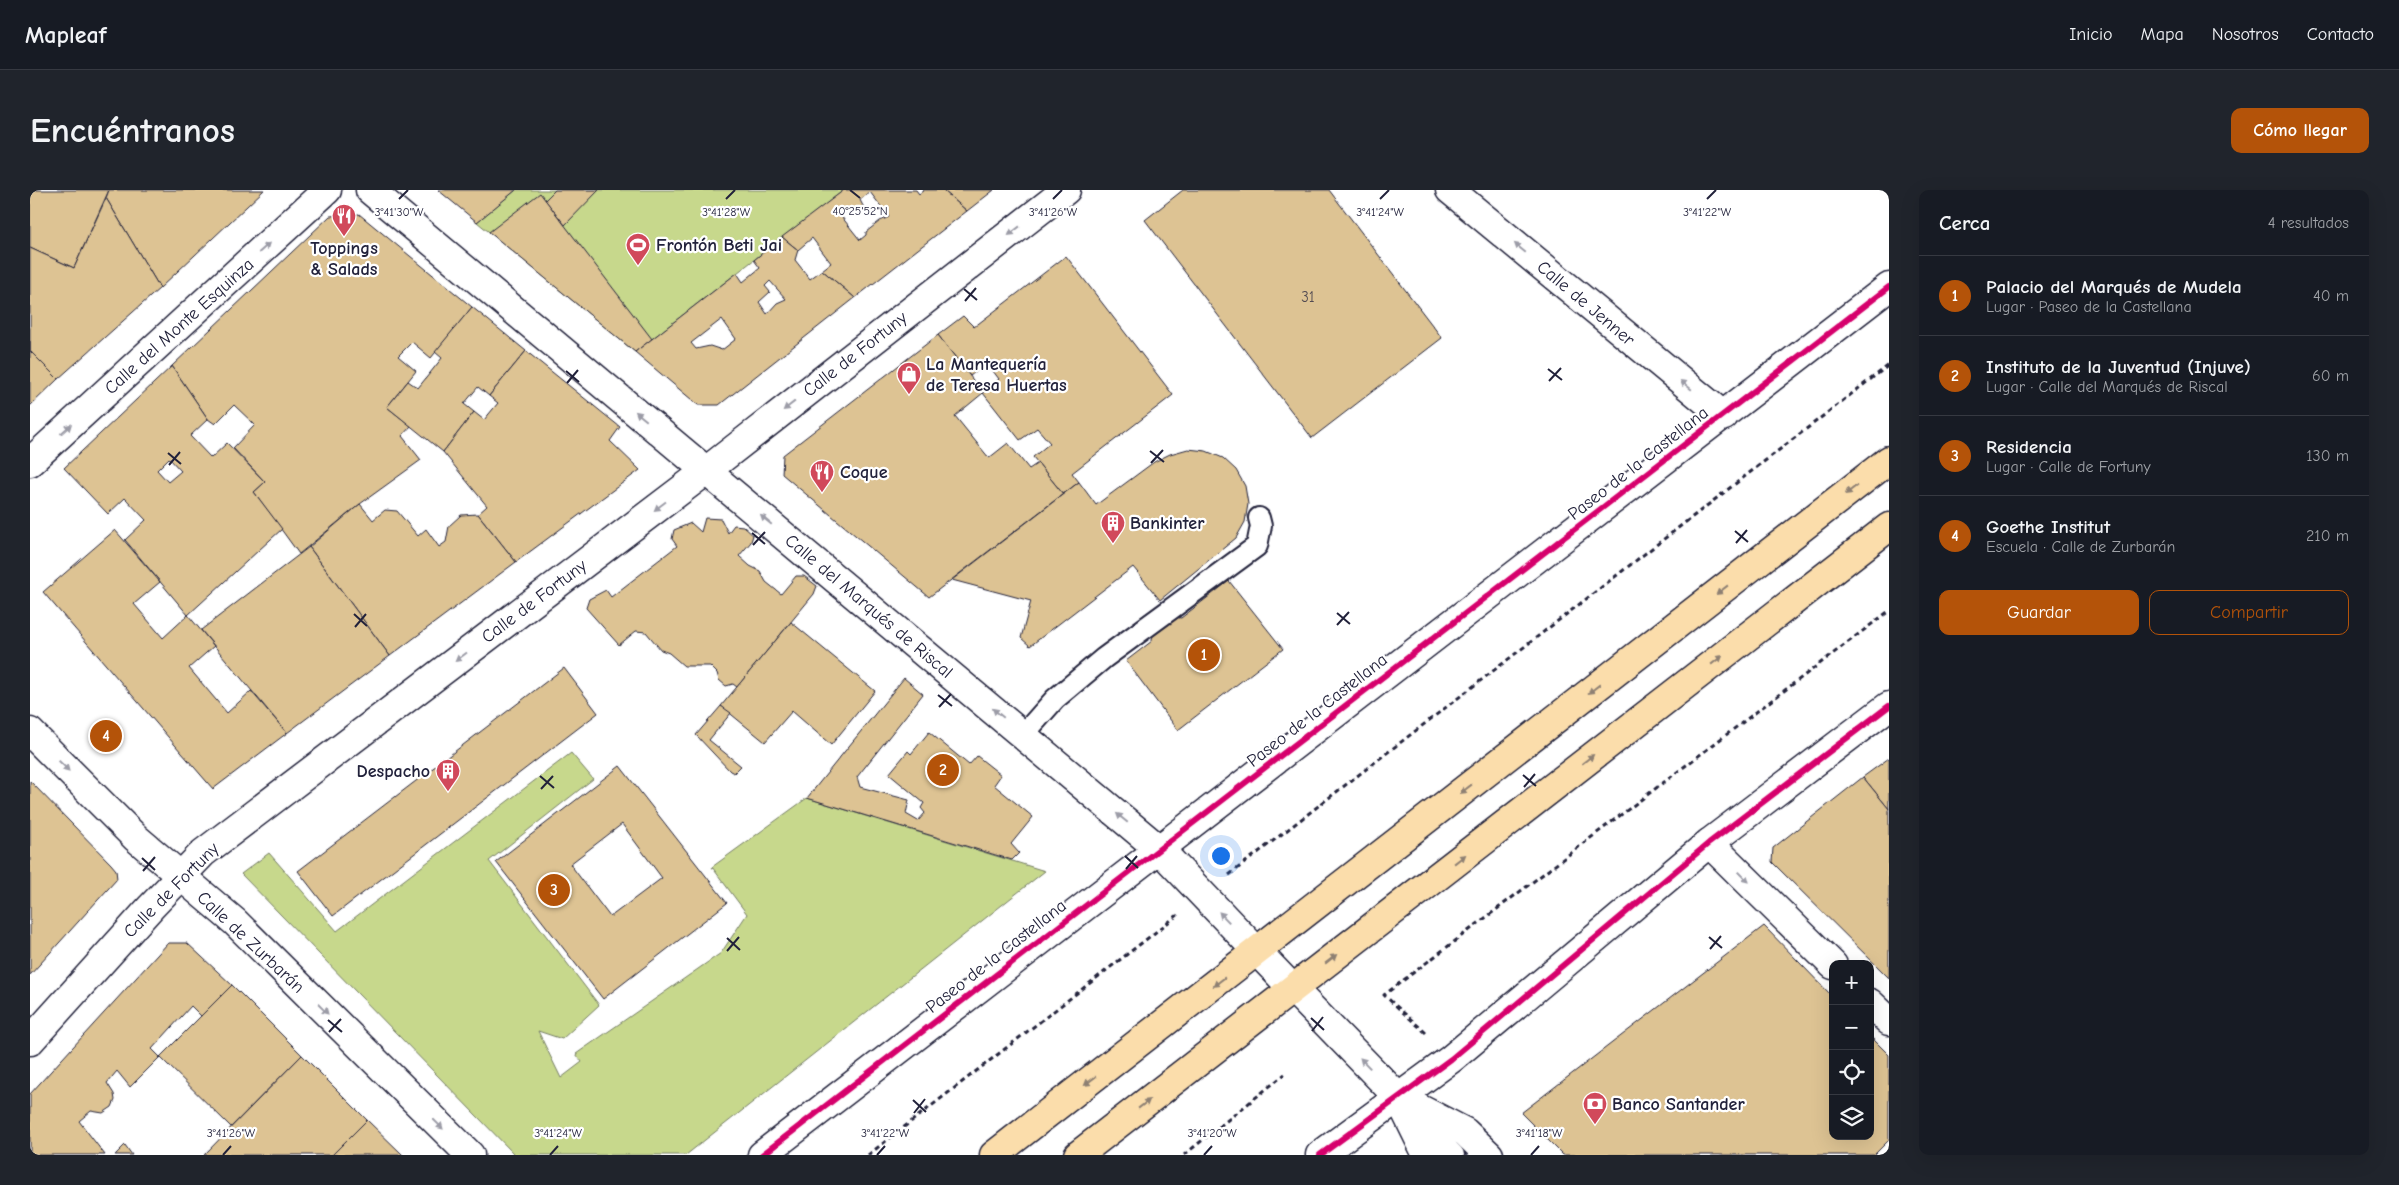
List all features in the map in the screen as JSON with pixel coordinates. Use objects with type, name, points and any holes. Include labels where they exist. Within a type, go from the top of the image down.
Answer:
[{"type":"highway","points":[[994,1155],[1258,952],[1889,460]]},
{"type":"highway","points":[[1078,1155],[1889,527]]},
{"type":"street","name":"Calle del Monte Esquinza","points":[[30,462],[327,190]]},
{"type":"street","name":"Calle del Marqués de Riscal","points":[[370,190],[1024,734],[1160,850],[1399,1098]]},
{"type":"street","name":"Calle de Fortuny","points":[[30,1041],[203,853],[706,471],[1066,190]]},
{"type":"street","name":"Calle de Jenner","points":[[1450,190],[1724,416]]},
{"type":"street","name":"Paseo de la Castellana","points":[[762,1155],[1724,416],[1889,287]]},
{"type":"street","points":[[1320,1155],[1451,1058],[1709,843],[1889,706]]},
{"type":"street","name":"Calle de Zurbarán","points":[[30,732],[136,838],[234,922],[470,1155]]},
{"type":"street","points":[[1709,843],[1829,961]]},
{"type":"street","points":[[1872,1005],[1889,1021]]},
{"type":"street","points":[[1399,1098],[1427,1155]]},
{"type":"street","points":[[1399,1098],[1465,1132],[1488,1155]]},
{"type":"lane","points":[[1024,734],[1055,699],[1104,658],[1257,546],[1261,526],[1259,518]]},
{"type":"lane","points":[[1399,1098],[1454,1155]]},
{"type":"path","points":[[868,1155],[1889,365]]},
{"type":"path","points":[[1426,1033],[1384,995],[1889,611]]},
{"type":"path","points":[[1184,1155],[1286,1074]]},
{"type":"green space","name":"Frontón Beti Jai","points":[[516,190],[844,190],[635,352],[477,222]]},
{"type":"green space","points":[[571,753],[593,779],[489,861],[599,1005],[562,1039],[538,1031],[561,1078],[582,1062],[576,1054],[721,953],[747,914],[712,867],[807,798],[1045,871],[686,1155],[515,1155],[241,874],[269,853],[337,931]]},
{"type":"building","points":[[30,190],[109,190],[74,268],[30,248]]},
{"type":"building","points":[[109,190],[264,190],[160,288],[106,198]]},
{"type":"building","points":[[438,190],[516,190],[477,222]]},
{"type":"building","points":[[555,190],[599,190],[565,225],[545,200]]},
{"type":"building","points":[[844,190],[916,190],[919,194],[924,190],[943,190],[967,211],[855,298],[822,270],[831,263],[812,238],[798,250],[782,237]],"holes":[[[870,192],[889,217],[880,221],[866,232],[866,235],[860,240],[841,216],[850,208],[859,214],[865,210],[860,200]]]},
{"type":"building","points":[[943,190],[994,190],[967,211]]},
{"type":"building","points":[[1183,190],[1329,190],[1442,338],[1312,438],[1145,220]]},
{"type":"building","points":[[540,193],[652,339],[635,352],[489,232]]},
{"type":"building","points":[[106,198],[160,288],[58,379],[30,351],[30,248],[74,268]]},
{"type":"building","points":[[359,214],[472,307],[431,358],[412,342],[398,356],[416,371],[387,407],[411,426],[402,436],[421,460],[360,504],[299,554],[254,492],[265,482],[233,448],[255,425],[234,405],[215,424],[208,419],[172,366],[330,216]]},
{"type":"building","points":[[782,237],[798,250],[795,260],[810,279],[822,270],[855,298],[719,405],[698,405],[635,352],[737,273],[743,282],[760,268],[754,260]],"holes":[[[770,281],[786,299],[777,303],[767,314],[759,302],[770,292],[765,286]],[[722,319],[736,339],[722,350],[710,346],[696,349],[691,343]]]},
{"type":"building","points":[[1066,256],[1173,395],[1072,473],[1079,482],[1063,494],[1033,457],[1050,443],[1037,428],[1020,440],[983,393],[999,379],[987,363],[970,376],[938,335],[963,316],[974,327]]},
{"type":"building","points":[[472,307],[526,351],[489,396],[478,387],[464,404],[474,412],[443,452],[387,407],[408,381],[418,388],[442,358],[435,352]]},
{"type":"building","points":[[938,335],[983,393],[955,416],[989,458],[1008,443],[1029,469],[1038,463],[1063,494],[929,597],[782,474],[783,455]]},
{"type":"building","points":[[30,351],[58,379],[30,406]]},
{"type":"building","points":[[526,351],[620,427],[610,441],[640,470],[516,562],[478,514],[487,506],[443,452],[474,412],[484,420],[498,403],[489,396]]},
{"type":"building","points":[[172,366],[208,419],[190,436],[211,458],[227,443],[265,482],[254,492],[282,529],[188,615],[125,540],[146,520],[125,498],[108,514],[64,468]],"holes":[[[169,458],[181,471],[168,482],[157,470]]]},
{"type":"building","name":"Bankinter","points":[[1188,449],[1206,451],[1223,458],[1236,470],[1245,486],[1248,504],[1245,522],[1236,538],[1160,600],[1133,567],[1030,646],[1021,638],[1031,601],[952,580],[1079,482],[1096,505],[1154,462],[1170,454]]},
{"type":"building","points":[[360,504],[373,520],[385,510],[397,511],[418,536],[426,529],[439,547],[446,542],[449,526],[461,515],[478,514],[516,562],[390,656],[309,547]]},
{"type":"building","points":[[705,518],[721,519],[728,533],[734,525],[743,526],[753,535],[751,542],[739,556],[750,566],[760,571],[766,582],[781,594],[796,576],[804,576],[817,586],[814,594],[737,687],[733,684],[726,686],[719,680],[717,673],[710,666],[684,666],[669,653],[661,650],[646,632],[636,631],[619,645],[586,608],[589,599],[606,590],[611,597],[677,546],[672,539],[674,530],[691,523],[701,532]]},
{"type":"building","points":[[115,530],[160,582],[134,604],[163,638],[188,615],[214,646],[189,668],[227,713],[251,691],[287,733],[213,789],[43,592]]},
{"type":"building","points":[[309,547],[390,656],[287,733],[201,630]]},
{"type":"building","points":[[1229,581],[1283,649],[1178,730],[1126,661],[1152,641],[1153,628],[1169,616],[1181,618]]},
{"type":"building","points":[[791,622],[875,691],[831,745],[792,711],[765,742],[721,706]]},
{"type":"building","name":"Despacho","points":[[564,668],[598,713],[333,916],[298,871]]},
{"type":"building","points":[[904,678],[923,694],[857,777],[860,787],[909,800],[906,814],[918,821],[925,813],[921,808],[924,803],[889,774],[908,751],[911,754],[929,732],[969,765],[977,756],[1001,775],[994,785],[1033,817],[1011,844],[1019,853],[1012,860],[807,798]]},
{"type":"building","points":[[721,706],[731,713],[709,740],[741,766],[734,773],[696,735]]},
{"type":"building","points":[[1889,758],[1889,809],[1863,777]]},
{"type":"building","points":[[620,766],[727,903],[603,999],[496,862]],"holes":[[[622,824],[662,878],[610,917],[570,864]]]},
{"type":"building","points":[[1863,777],[1889,809],[1889,978],[1874,963],[1874,960],[1871,960],[1772,862],[1773,848]]},
{"type":"building","points":[[30,781],[111,864],[116,870],[117,879],[30,975]]},
{"type":"building","points":[[1764,926],[1829,993],[1829,1140],[1874,1140],[1874,1040],[1889,1055],[1889,1140],[1874,1155],[1563,1155],[1521,1113]]},
{"type":"building","points":[[168,943],[187,943],[232,985],[201,1016],[191,1006],[152,1049],[160,1057],[130,1087],[117,1071],[107,1083],[114,1094],[115,1100],[112,1107],[103,1113],[91,1111],[79,1121],[105,1155],[30,1155],[30,1094]]},
{"type":"building","points":[[232,985],[302,1055],[231,1127],[160,1057]]},
{"type":"building","points":[[302,1055],[367,1120],[332,1155],[204,1155]]},
{"type":"building","points":[[367,1120],[403,1155],[332,1155]]},
{"type":"building","points":[[125,1145],[132,1155],[115,1155]]},
{"type":"cycle path","points":[[762,1155],[1889,287]]},
{"type":"cycle path","points":[[1320,1155],[1451,1059],[1709,843],[1889,706]]},
{"type":"place","name":"Toppings & Salads","points":[[344,237]]},
{"type":"place","name":"Frontón Beti Jai","points":[[638,266]]},
{"type":"place","name":"La Mantequería de Teresa Huertas","points":[[909,395]]},
{"type":"place","name":"Coque","points":[[822,493]]},
{"type":"place","name":"Bankinter","points":[[1113,544]]},
{"type":"place","name":"Palacio del Marqués de Mudela","points":[[1204,655]]},
{"type":"place","name":"Goethe Institut","points":[[106,736]]},
{"type":"place","name":"Instituto de la Juventud (Injuve)","points":[[943,770]]},
{"type":"place","name":"Despacho","points":[[448,792]]},
{"type":"place","name":"Residencia","points":[[554,890]]},
{"type":"place","name":"Banco Santander","points":[[1595,1125]]}]
